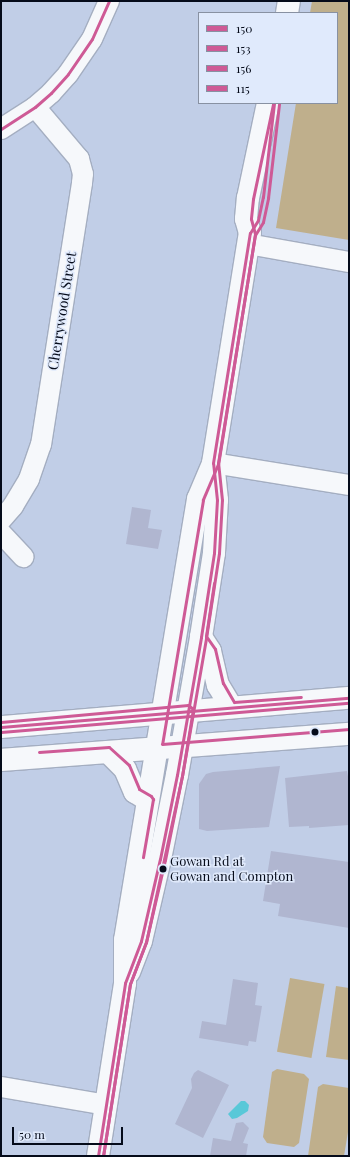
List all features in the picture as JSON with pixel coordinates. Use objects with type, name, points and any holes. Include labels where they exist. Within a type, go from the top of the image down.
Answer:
[{"type":"main road","points":[[287,12],[289,1]]},
{"type":"main road","points":[[249,239],[246,219],[248,198],[268,104]]},
{"type":"main road","points":[[126,983],[125,940],[156,748],[198,499],[213,463],[249,239],[258,220],[263,197],[274,104]]},
{"type":"main road","points":[[98,1156],[126,983],[141,941],[182,747],[201,637],[214,553],[217,500],[213,463]]},
{"type":"main road","points":[[201,637],[210,651],[218,685],[231,707]]},
{"type":"main road","points":[[1,727],[163,712],[349,698]]},
{"type":"main road","points":[[1,760],[349,734]]},
{"type":"main road","points":[[108,752],[125,769],[136,792],[148,800]]},
{"type":"street","points":[[1,129],[36,107],[51,93],[80,59],[92,39],[109,1]]},
{"type":"street","name":"Cherrywood Street","points":[[1,520],[29,479],[41,445],[83,179],[79,159],[36,107]]},
{"type":"street","points":[[249,239],[349,262]]},
{"type":"street","points":[[213,463],[349,486]]},
{"type":"street","points":[[1,533],[24,557]]},
{"type":"street","points":[[1,1087],[106,1105]]},
{"type":"shaded area","points":[[312,1],[349,1],[349,240],[276,228],[296,104],[338,104],[338,12],[310,12]]},
{"type":"shaded area","points":[[290,978],[324,984],[311,1058],[277,1052]]},
{"type":"shaded area","points":[[336,986],[349,988],[349,1060],[326,1057]]},
{"type":"shaded area","points":[[277,1069],[304,1074],[309,1079],[299,1143],[294,1147],[267,1143],[263,1137],[272,1072]]},
{"type":"shaded area","points":[[323,1084],[349,1088],[349,1126],[344,1156],[308,1156],[318,1087]]},
{"type":"water","points":[[241,1101],[245,1101],[249,1105],[248,1111],[237,1118],[232,1119],[228,1114]]},
{"type":"building","points":[[132,507],[151,510],[148,528],[162,530],[158,549],[126,544]]},
{"type":"building","points":[[280,766],[269,827],[207,831],[199,829],[199,784],[206,774],[213,772]]},
{"type":"building","points":[[347,771],[349,782],[349,825],[309,828],[309,826],[289,827],[285,778]]},
{"type":"building","points":[[271,851],[349,862],[349,928],[278,916],[280,904],[263,901]]},
{"type":"building","points":[[233,979],[258,983],[255,1005],[262,1006],[256,1042],[249,1041],[248,1046],[199,1038],[202,1021],[226,1025]]},
{"type":"building","points":[[198,1070],[229,1085],[203,1138],[175,1124],[192,1088],[191,1079],[194,1073]]},
{"type":"building","points":[[243,1122],[249,1128],[243,1143],[248,1144],[246,1156],[210,1156],[213,1138],[231,1141],[236,1123]]},
{"type":"transit line","points":[[1,129],[35,107],[51,93],[68,74],[92,39],[109,1]]},
{"type":"transit line","name":"156","points":[[273,104],[253,199],[251,219],[255,234],[218,464],[203,500],[162,744],[349,729]]},
{"type":"transit line","name":"150","points":[[98,1156],[125,983],[141,941],[160,859],[177,775],[201,637],[214,553],[217,500],[213,463],[250,233],[258,220],[263,197],[274,104]]},
{"type":"transit line","name":"153","points":[[103,1156],[130,984],[146,942],[165,860],[182,776],[206,638],[219,553],[222,500],[218,463],[255,235],[263,222],[268,198],[279,104]]},
{"type":"transit line","name":"156","points":[[214,583],[206,636],[215,649],[223,683],[234,702],[301,697]]},
{"type":"transit line","points":[[1,727],[349,698]]},
{"type":"transit line","points":[[1,732],[349,703]]},
{"type":"transit line","name":"115","points":[[1,722],[188,705],[193,709],[182,776],[146,942],[130,984],[103,1156]]},
{"type":"transit line","name":"115","points":[[39,752],[109,747],[129,765],[139,789],[151,796],[153,799],[143,857]]},
{"type":"place","name":"Gowan Rd at Gowan and Compton","points":[[163,869]]}]
